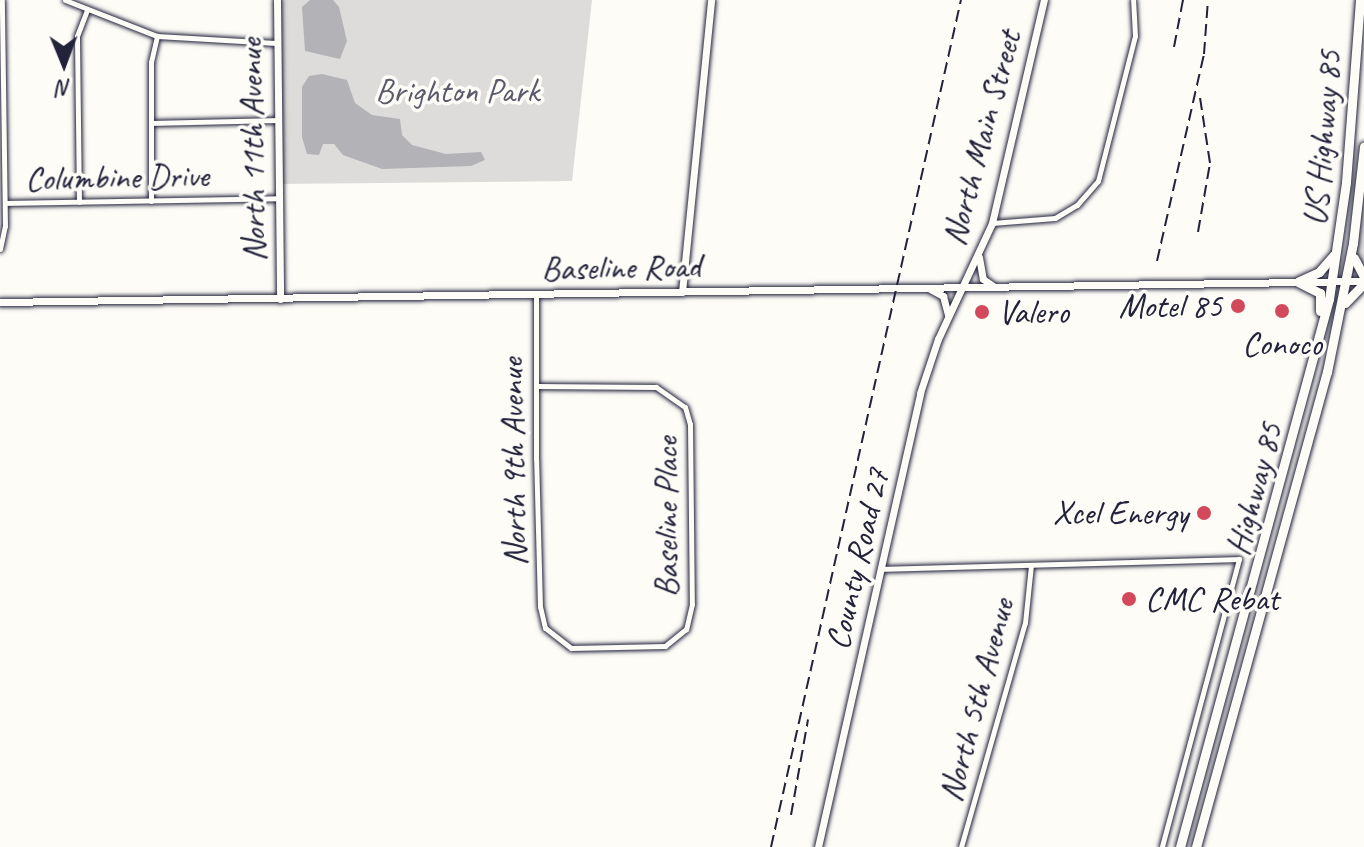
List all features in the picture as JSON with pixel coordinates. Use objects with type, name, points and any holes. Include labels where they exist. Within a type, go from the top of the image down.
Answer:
[{"type":"highway","name":"US Highway 85","points":[[1332,281],[1360,0]]},
{"type":"highway","name":"US Highway 85","points":[[1347,281],[1364,147]]},
{"type":"highway","points":[[1341,309],[1364,280],[1355,265],[1353,243]]},
{"type":"highway","points":[[1298,282],[1322,270],[1337,249]]},
{"type":"highway","name":"Highway 85","points":[[1180,847],[1332,281]]},
{"type":"highway","name":"Highway 85","points":[[1196,847],[1347,281]]},
{"type":"highway","points":[[1298,282],[1322,297],[1320,333]]},
{"type":"street","points":[[0,249],[5,203],[2,0]]},
{"type":"street","points":[[65,0],[157,36],[276,43]]},
{"type":"street","name":"North 11th Avenue","points":[[277,0],[280,299]]},
{"type":"street","points":[[682,292],[711,0]]},
{"type":"street","name":"North Main Street","points":[[962,287],[992,223],[1044,0]]},
{"type":"street","points":[[992,223],[1055,218],[1077,205],[1098,181],[1135,36],[1133,0]]},
{"type":"street","points":[[79,202],[77,36],[87,10]]},
{"type":"street","points":[[151,201],[151,62],[157,36]]},
{"type":"street","points":[[152,123],[277,120]]},
{"type":"street","name":"Columbine Drive","points":[[5,203],[278,198]]},
{"type":"street","points":[[979,256],[983,279],[995,287]]},
{"type":"street","name":"Baseline Road","points":[[0,302],[1364,280]]},
{"type":"street","name":"County Road 27","points":[[818,847],[920,393],[962,287]]},
{"type":"street","points":[[928,288],[943,296],[948,317]]},
{"type":"street","name":"North 9th Avenue","points":[[536,294],[540,607],[545,628]]},
{"type":"street","name":"Baseline Place","points":[[536,386],[656,387],[678,398],[690,424],[692,604],[686,629],[665,646],[578,649],[555,641],[545,628]]},
{"type":"street","points":[[880,569],[1239,559],[1162,847]]},
{"type":"street","name":"North 5th Avenue","points":[[961,847],[1025,623],[1031,565]]},
{"type":"green space","name":"Brighton Park","points":[[277,0],[592,0],[572,181],[277,184]]},
{"type":"green space","points":[[1364,147],[1364,277],[1354,262]]},
{"type":"shaded area","points":[[310,0],[333,0],[339,7],[347,41],[340,59],[305,51],[302,7]]},
{"type":"shaded area","points":[[322,74],[347,80],[355,103],[372,115],[400,119],[402,135],[412,145],[446,154],[481,152],[485,160],[471,166],[382,169],[343,155],[334,144],[323,144],[319,155],[307,154],[302,137],[302,87],[309,76]]},
{"type":"railway","points":[[771,847],[961,0]]},
{"type":"railway","points":[[1174,47],[1183,0]]},
{"type":"railway","points":[[1157,261],[1204,54],[1208,0]]},
{"type":"railway","points":[[1198,232],[1210,163],[1200,98]]},
{"type":"railway","points":[[791,815],[808,720]]},
{"type":"place","name":"Motel 85","points":[[1238,306]]},
{"type":"place","name":"Conoco","points":[[1282,311]]},
{"type":"place","name":"Valero","points":[[982,312]]},
{"type":"place","name":"Xcel Energy","points":[[1204,513]]},
{"type":"place","name":"CMC Rebat","points":[[1129,599]]}]
